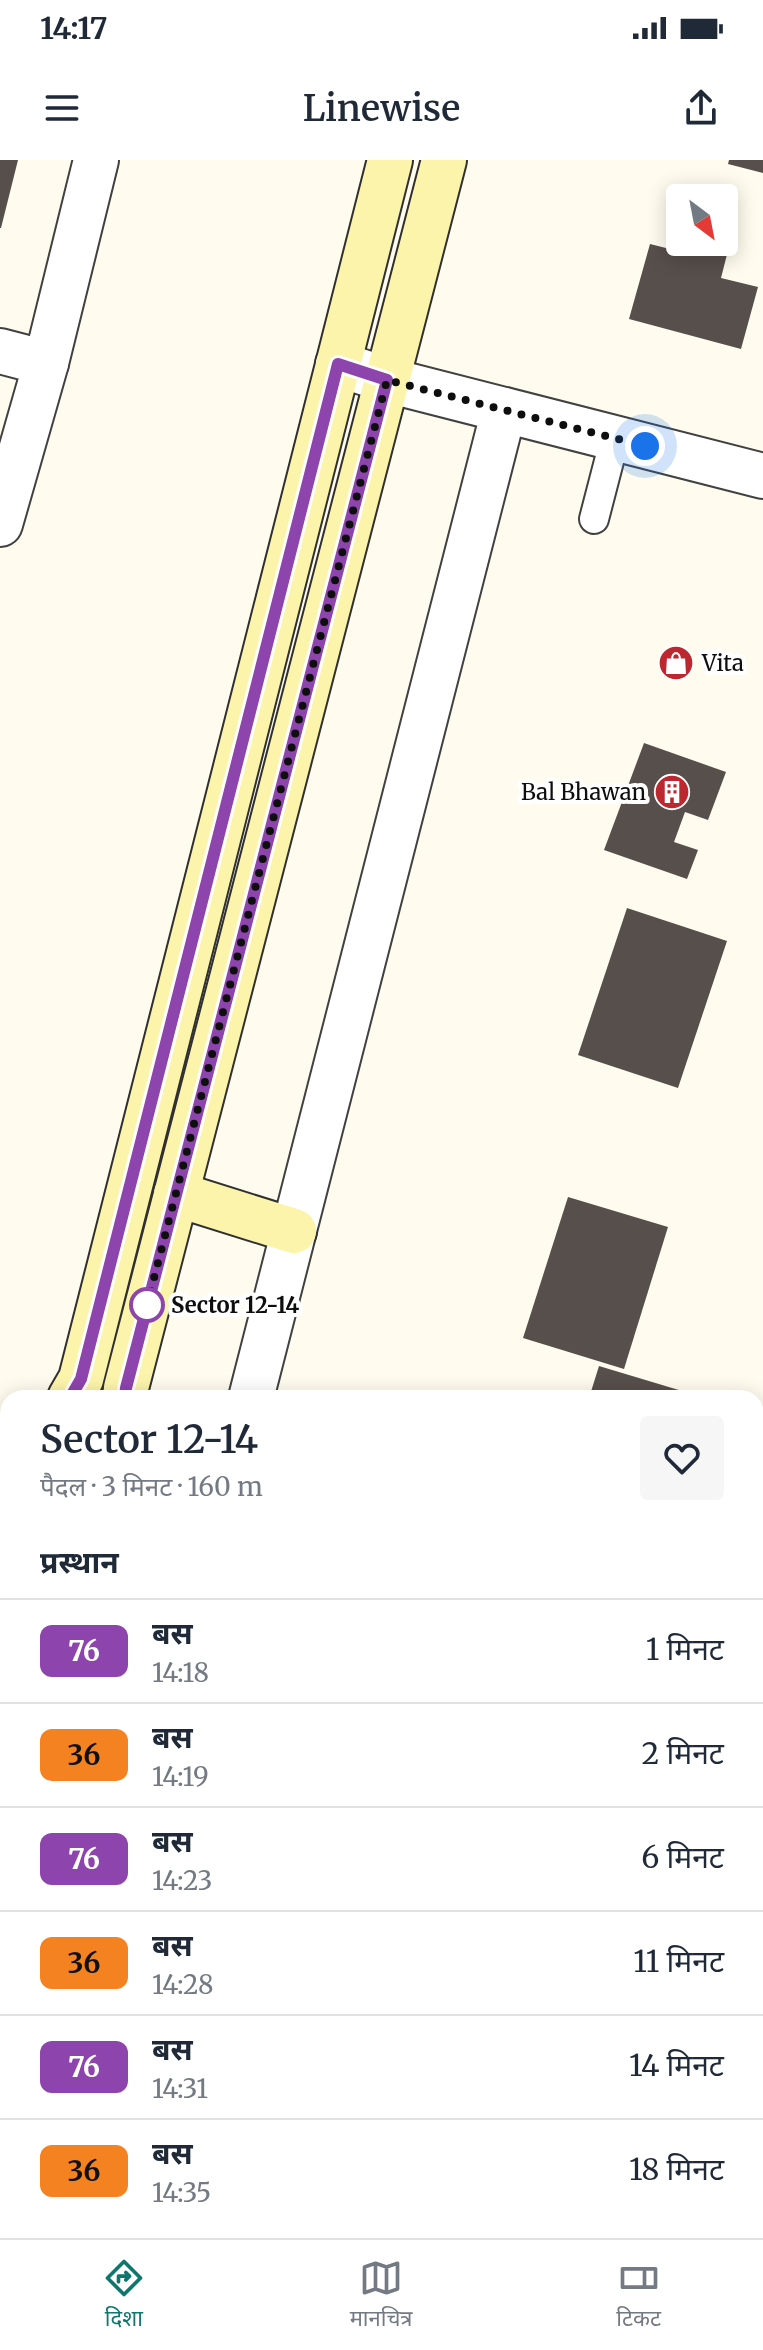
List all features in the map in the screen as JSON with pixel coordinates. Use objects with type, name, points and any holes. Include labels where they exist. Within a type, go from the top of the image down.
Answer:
[{"type":"street","points":[[0,524],[46,363],[96,160]]},
{"type":"street","points":[[75,1390],[81,1379],[390,160]]},
{"type":"street","points":[[126,1390],[444,160]]},
{"type":"street","points":[[0,351],[46,363]]},
{"type":"street","points":[[338,364],[387,380],[763,476]]},
{"type":"street","points":[[253,1390],[504,410]]},
{"type":"street","points":[[176,1194],[294,1231]]},
{"type":"lane","points":[[594,519],[615,438]]},
{"type":"building","points":[[0,160],[18,160],[1,228],[0,228]]},
{"type":"building","points":[[729,160],[763,160],[763,173],[728,164]]},
{"type":"building","points":[[650,244],[666,248],[666,256],[727,256],[721,278],[758,287],[741,349],[629,319]]},
{"type":"building","name":"Bal Bhawan","points":[[644,743],[726,772],[708,820],[685,812],[674,842],[698,850],[687,879],[604,850]]},
{"type":"building","points":[[627,908],[727,941],[678,1088],[578,1055]]},
{"type":"building","points":[[568,1197],[668,1227],[624,1369],[523,1338]]},
{"type":"building","points":[[599,1366],[679,1390],[592,1390]]},
{"type":"bus line","name":"76","points":[[75,1390],[81,1379],[338,364],[387,380],[126,1390]]},
{"type":"place","name":"Vita","points":[[676,663]]},
{"type":"place","name":"Bal Bhawan","points":[[672,792]]},
{"type":"place","name":"Sector 12-14","points":[[147,1305]]},
{"type":"route","points":[[147,1305],[387,380],[645,446]]}]
